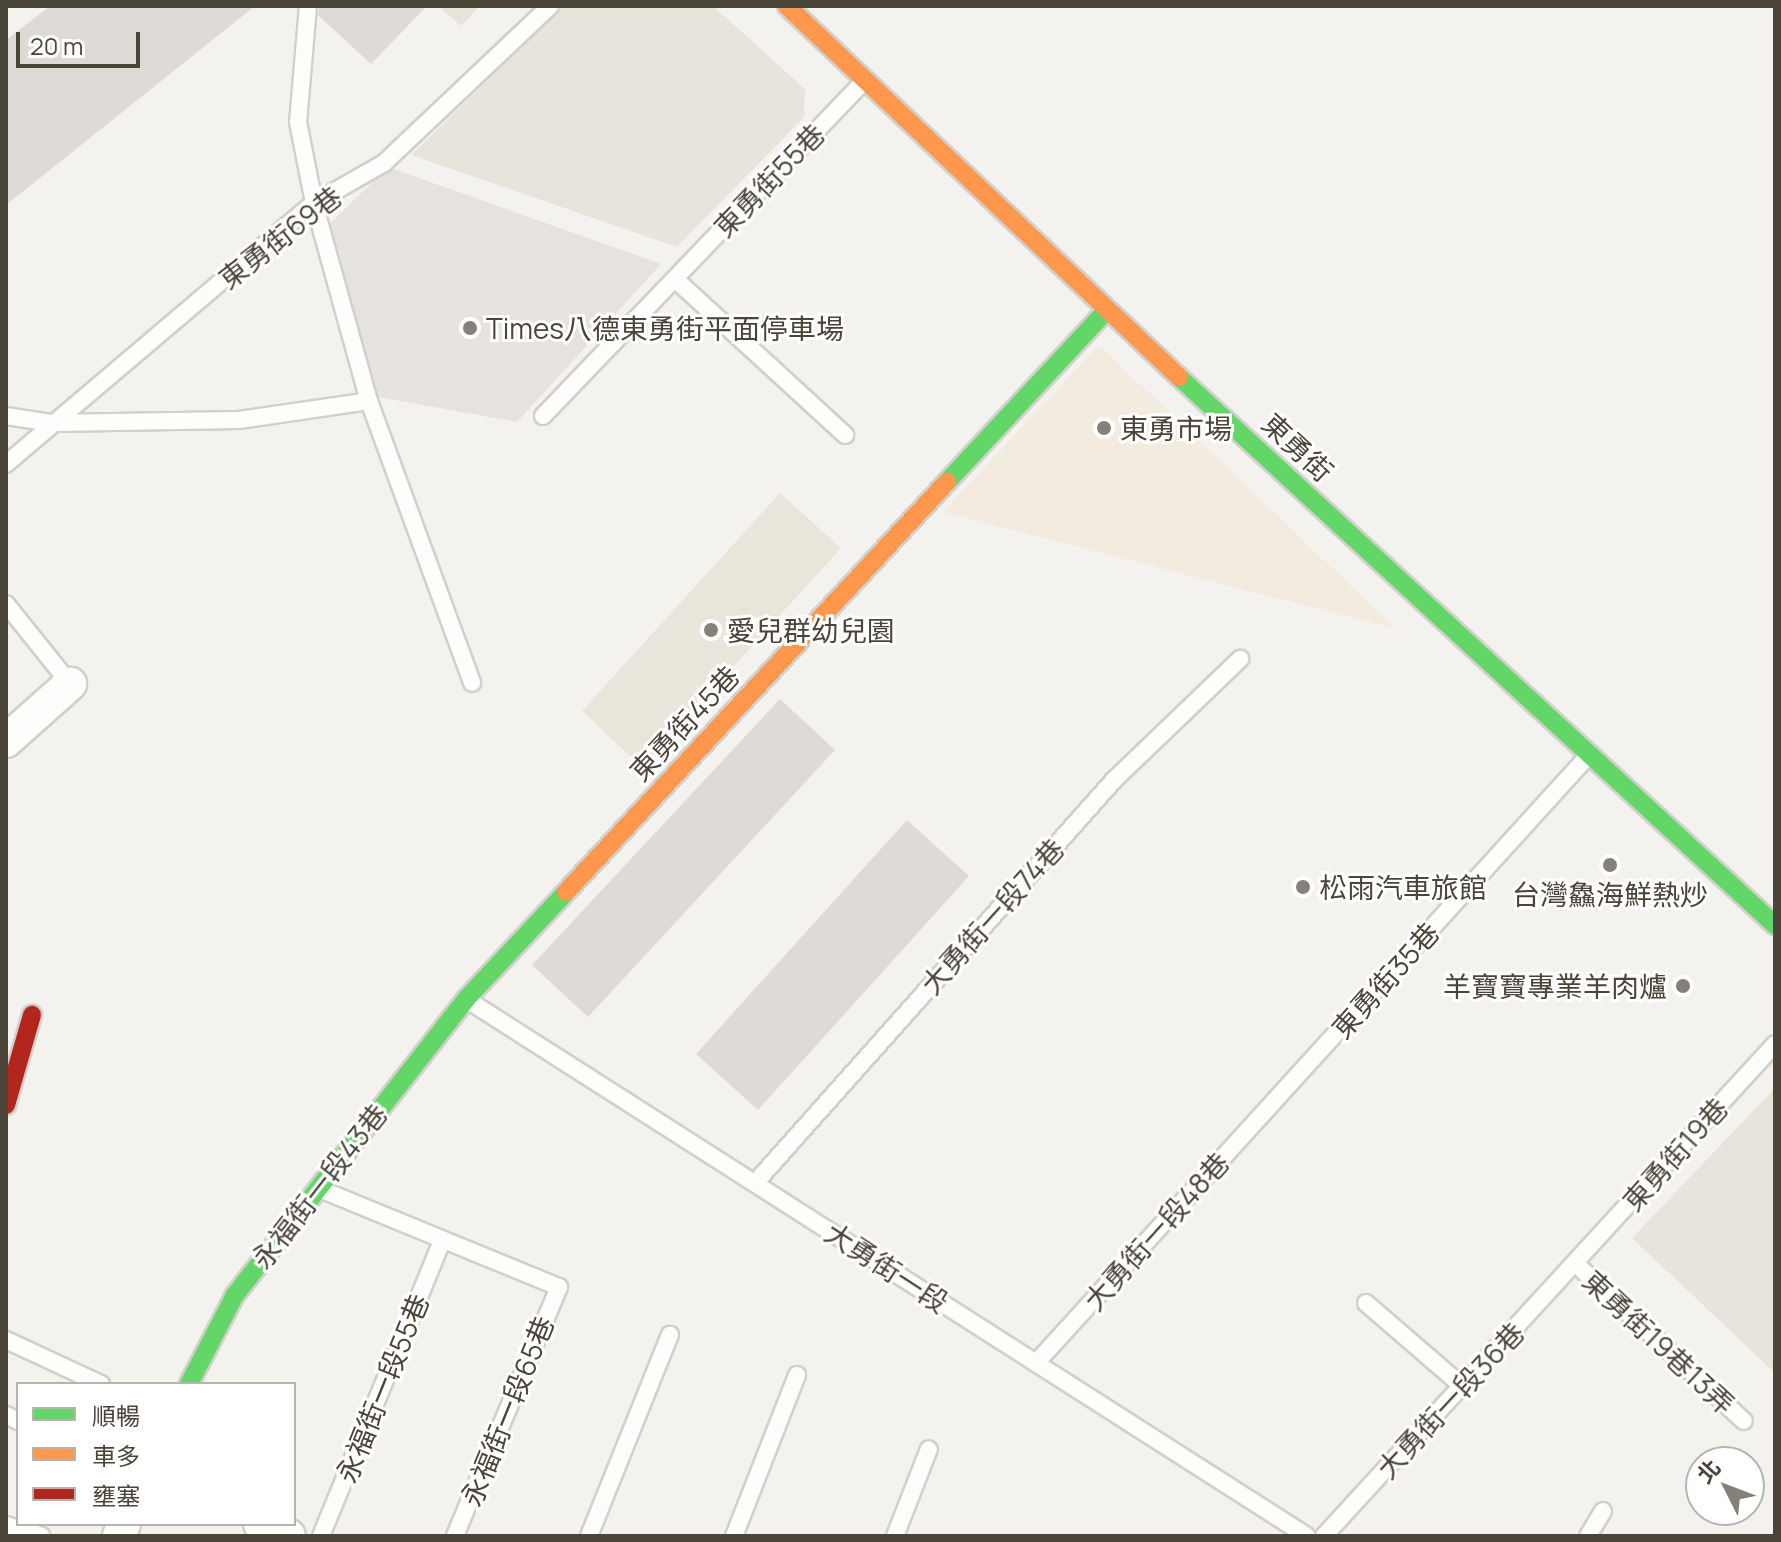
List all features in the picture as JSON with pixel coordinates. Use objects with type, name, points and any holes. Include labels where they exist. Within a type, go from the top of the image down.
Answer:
[{"type":"street","name":"東勇街","points":[[787,6],[1107,310],[1775,925]]},
{"type":"street","name":"東勇街45巷","points":[[466,999],[1107,310]]},
{"type":"street","points":[[6,741],[70,684]]},
{"type":"street","name":"永福街一段43巷","points":[[190,1382],[235,1295],[466,999]]},
{"type":"street","points":[[6,1105],[32,1015]]},
{"type":"street","points":[[265,1526],[289,1536]]},
{"type":"lane","points":[[308,6],[298,122],[314,203],[369,401],[472,683]]},
{"type":"lane","name":"東勇街69巷","points":[[6,464],[314,203],[384,163],[550,6]]},
{"type":"lane","name":"東勇街55巷","points":[[543,416],[864,81]]},
{"type":"lane","points":[[675,279],[845,435]]},
{"type":"lane","points":[[6,416],[52,423],[239,420],[369,401]]},
{"type":"lane","points":[[6,604],[70,684]]},
{"type":"lane","name":"大勇街一段74巷","points":[[755,1183],[1114,780],[1240,659]]},
{"type":"lane","name":"東勇街35巷","points":[[1276,1099],[1590,754]]},
{"type":"lane","name":"大勇街一段","points":[[466,999],[1307,1536]]},
{"type":"lane","name":"東勇街19巷","points":[[1575,1263],[1775,1044]]},
{"type":"lane","name":"大勇街一段48巷","points":[[1036,1363],[1276,1099]]},
{"type":"lane","points":[[317,1187],[442,1241]]},
{"type":"lane","name":"永福街一段65巷","points":[[442,1241],[559,1287],[455,1536]]},
{"type":"lane","name":"永福街一段55巷","points":[[321,1536],[442,1241]]},
{"type":"lane","name":"大勇街一段36巷","points":[[1324,1536],[1575,1263]]},
{"type":"lane","name":"東勇街19巷13弄","points":[[1575,1263],[1744,1421]]},
{"type":"lane","points":[[1366,1303],[1462,1386]]},
{"type":"lane","points":[[589,1536],[670,1335]]},
{"type":"lane","points":[[6,1340],[97,1382]]},
{"type":"lane","points":[[734,1536],[797,1375]]},
{"type":"lane","points":[[895,1536],[929,1449]]},
{"type":"lane","points":[[1588,1536],[1603,1511]]},
{"type":"lane","points":[[6,1525],[41,1536]]},
{"type":"shaded area","points":[[438,6],[480,6],[461,26]]},
{"type":"shaded area","points":[[564,6],[713,6],[805,89],[804,117],[677,247],[411,155]]},
{"type":"shaded area","name":"Times八德東勇街平面停車場","points":[[388,167],[661,264],[517,422],[356,393],[315,238]]},
{"type":"shaded area","name":"東勇市場","points":[[1099,345],[1396,629],[943,512]]},
{"type":"shaded area","name":"愛兒群幼兒園","points":[[780,493],[841,548],[642,767],[582,711]]},
{"type":"shaded area","points":[[1775,1088],[1775,1373],[1632,1238]]},
{"type":"building","points":[[50,6],[255,6],[6,205],[6,40]]},
{"type":"building","points":[[319,6],[427,6],[371,64],[318,15]]},
{"type":"building","points":[[780,699],[835,750],[588,1017],[532,965]]},
{"type":"building","points":[[907,820],[969,876],[758,1110],[696,1054]]},
{"type":"traffic: fast","points":[[947,482],[1107,310]]},
{"type":"traffic: fast","points":[[1179,377],[1775,925]]},
{"type":"traffic: fast","points":[[190,1382],[235,1295],[466,999],[566,892]]},
{"type":"traffic: slow","points":[[787,6],[1179,377]]},
{"type":"traffic: slow","points":[[566,892],[947,482]]},
{"type":"traffic: jam","points":[[6,1105],[32,1015]]},
{"type":"place","name":"Times八德東勇街平面停車場","points":[[470,328]]},
{"type":"place","name":"東勇市場","points":[[1104,428]]},
{"type":"place","name":"愛兒群幼兒園","points":[[711,630]]},
{"type":"place","name":"台灣鱻海鮮熱炒","points":[[1610,865]]},
{"type":"place","name":"松雨汽車旅館","points":[[1303,887]]},
{"type":"place","name":"羊寶寶專業羊肉爐","points":[[1683,986]]}]
